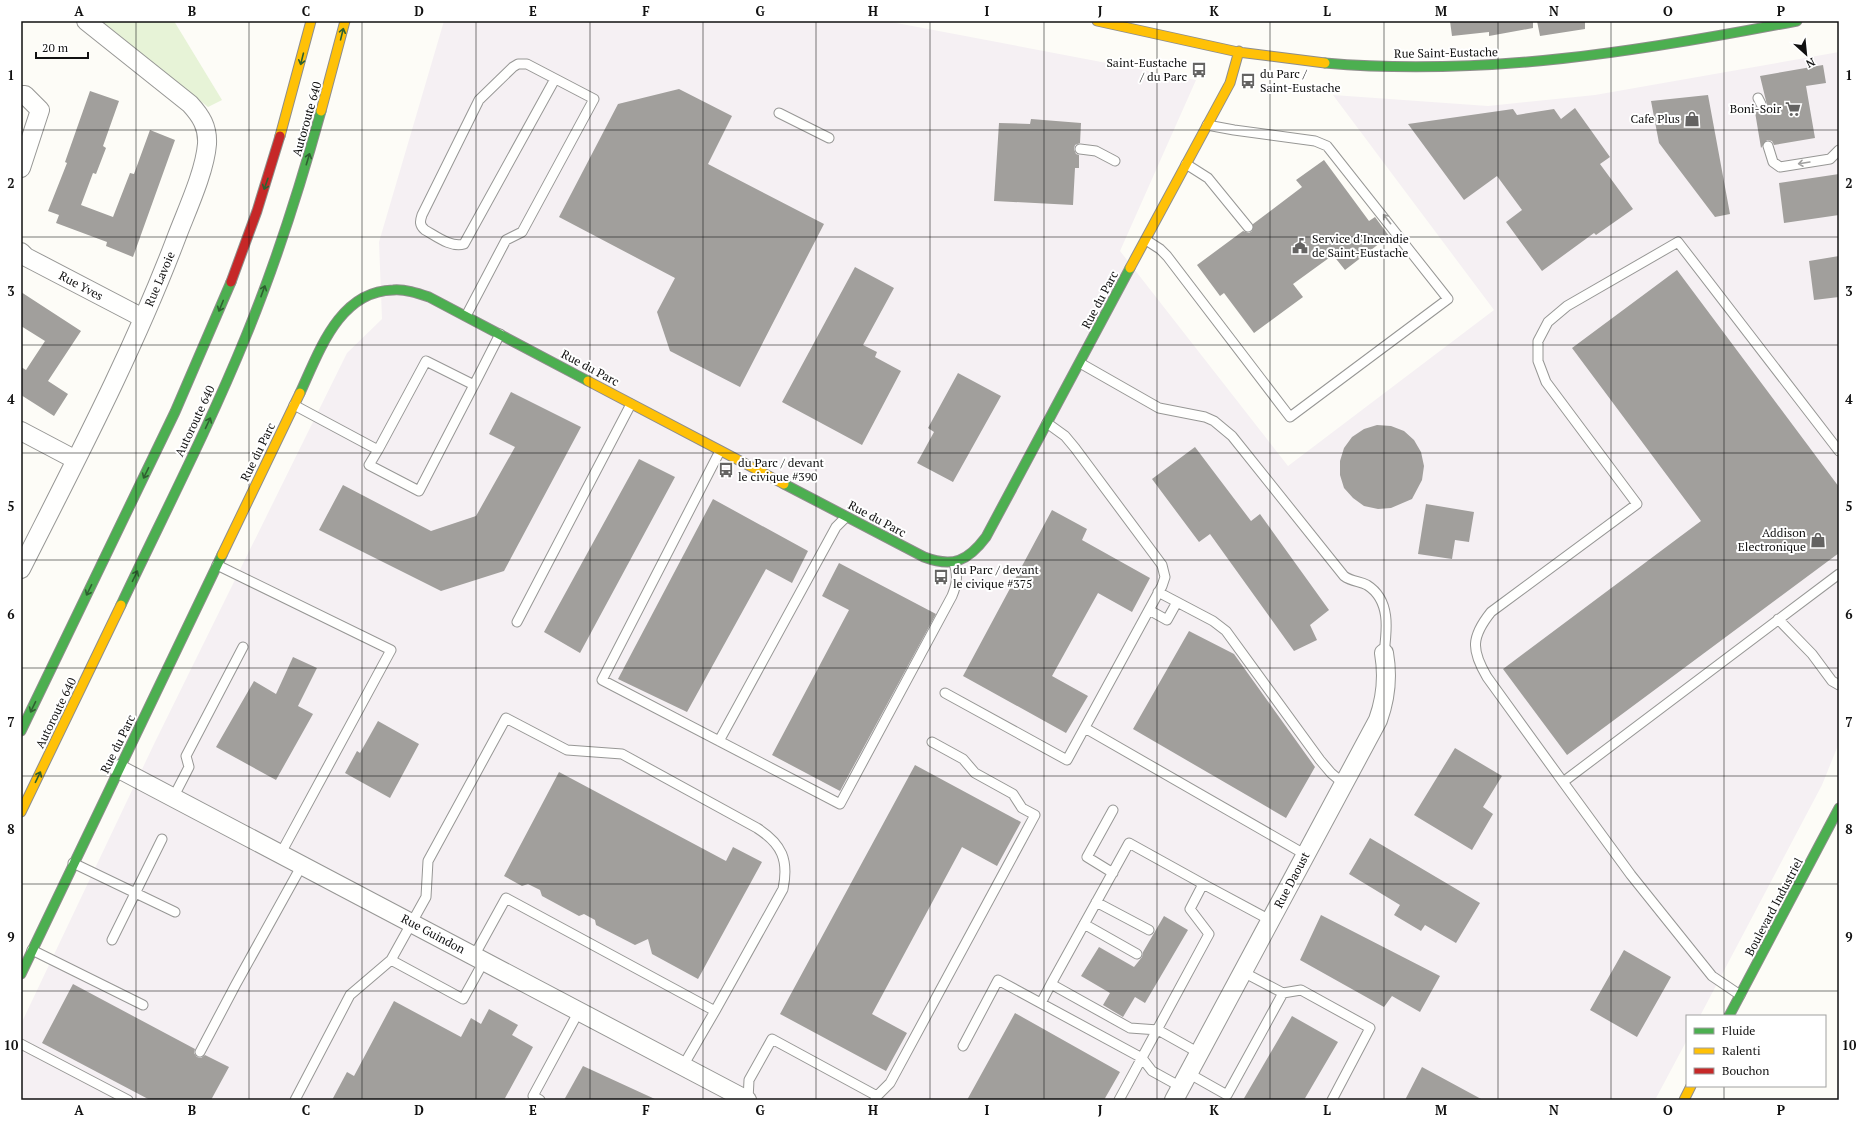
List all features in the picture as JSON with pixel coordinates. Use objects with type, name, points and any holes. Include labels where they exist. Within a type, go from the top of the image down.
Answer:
[{"type":"main road","name":"Autoroute 640","points":[[21,730],[183,396],[217,317],[269,176],[291,102],[311,21]]},
{"type":"main road","name":"Autoroute 640","points":[[21,812],[198,445],[256,310],[308,160],[345,21]]},
{"type":"main road","name":"Rue Saint-Eustache","points":[[1097,21],[1284,59],[1348,65],[1478,66],[1542,61],[1618,52],[1797,21]]},
{"type":"main road","name":"Rue du Parc","points":[[21,974],[323,344],[337,319],[353,304],[363,298],[385,290],[406,290],[429,297],[931,561],[945,564],[954,563],[971,555],[986,537],[1230,83],[1239,51]]},
{"type":"main road","name":"Boulevard Industriel","points":[[1730,1015],[1839,808]]},
{"type":"main road","points":[[1684,1100],[1690,1087]]},
{"type":"street","name":"Rue Lavoie","points":[[21,570],[76,460],[167,264],[206,152],[206,130],[204,121],[190,104],[86,21]]},
{"type":"street","points":[[21,95],[25,96],[40,110],[21,168]]},
{"type":"street","name":"Rue Yves","points":[[21,252],[26,257],[143,318]]},
{"type":"street","points":[[21,431],[76,460]]},
{"type":"street","name":"Rue Daoust","points":[[1181,1087],[1378,720],[1385,700],[1386,669],[1384,653]]},
{"type":"street","name":"Rue Guindon","points":[[119,769],[281,853],[747,1100]]},
{"type":"lane","points":[[466,316],[506,240],[522,232],[594,99],[527,64],[518,64],[485,92],[479,100],[422,215],[420,221],[421,226],[425,230],[452,244],[458,246],[464,244],[555,79]]},
{"type":"lane","points":[[778,113],[829,138]]},
{"type":"lane","points":[[1146,240],[1160,249],[1167,256],[1290,417],[1448,299],[1333,151],[1321,142],[1208,125]]},
{"type":"lane","points":[[1768,146],[1773,162],[1780,167],[1830,159],[1839,150]]},
{"type":"lane","points":[[1080,149],[1096,151],[1115,161]]},
{"type":"lane","points":[[1186,164],[1208,178],[1248,227]]},
{"type":"lane","points":[[1740,995],[1712,976],[1631,874],[1487,677],[1478,659],[1474,642],[1478,632],[1491,612],[1637,504],[1546,382],[1537,352],[1538,341],[1548,322],[1567,306],[1678,242],[1839,451]]},
{"type":"lane","points":[[474,385],[426,361],[369,465],[419,490],[474,385],[500,334]]},
{"type":"lane","points":[[1080,364],[1159,408],[1205,417],[1214,421],[1232,436],[1344,576],[1350,580],[1367,585],[1380,599],[1387,618],[1384,653]]},
{"type":"lane","points":[[294,404],[378,450]]},
{"type":"lane","points":[[517,622],[631,404]]},
{"type":"lane","points":[[945,693],[1067,760],[1165,577],[1162,565],[1075,448],[1065,436],[1047,423]]},
{"type":"lane","points":[[720,450],[602,680],[840,804],[952,596],[956,586],[957,575],[954,563]]},
{"type":"lane","points":[[719,741],[836,527],[846,517]]},
{"type":"lane","points":[[217,565],[391,650],[281,853]]},
{"type":"lane","points":[[1563,782],[1839,574]]},
{"type":"lane","points":[[1158,592],[1213,621],[1226,631],[1324,764],[1336,778],[1344,784]]},
{"type":"lane","points":[[1148,610],[1167,620],[1177,602]]},
{"type":"lane","points":[[1778,619],[1812,654],[1832,681],[1839,686]]},
{"type":"lane","points":[[173,798],[189,767],[186,756],[243,647]]},
{"type":"lane","points":[[295,1100],[350,995],[391,960],[413,923],[426,897],[428,861],[506,718],[567,750],[622,754],[757,828],[775,841],[785,864],[783,889],[684,1066]]},
{"type":"lane","points":[[1085,728],[1306,855]]},
{"type":"lane","points":[[747,1100],[749,1080],[772,1039],[876,1098],[890,1083],[1035,815],[1022,808],[1013,794],[975,773],[963,759],[932,742]]},
{"type":"lane","points":[[1113,810],[1087,857],[1113,873]]},
{"type":"lane","points":[[112,940],[162,839]]},
{"type":"lane","points":[[1041,1002],[1129,843],[1270,920]]},
{"type":"lane","points":[[73,863],[176,912]]},
{"type":"lane","points":[[200,1052],[302,865]]},
{"type":"lane","points":[[1119,1100],[1209,934],[1190,909],[1203,884]]},
{"type":"lane","points":[[391,960],[463,999],[479,958],[506,898],[715,1011]]},
{"type":"lane","points":[[1096,902],[1149,930]]},
{"type":"lane","points":[[1084,924],[1137,954]]},
{"type":"lane","points":[[32,950],[143,1005]]},
{"type":"lane","points":[[1243,972],[1283,994],[1300,990],[1370,1028],[1332,1100]]},
{"type":"lane","points":[[963,1046],[998,980],[1142,1058],[1152,1070],[1181,1087],[1228,1095],[1283,994]]},
{"type":"lane","points":[[1051,984],[1130,1028],[1158,1030],[1199,1053]]},
{"type":"lane","points":[[540,1100],[533,1096],[579,1011]]},
{"type":"lane","points":[[21,1044],[128,1100]]},
{"type":"shaded area","points":[[444,21],[886,21],[1196,80],[1120,251],[1288,466],[1494,310],[1333,95],[1488,106],[1595,95],[1839,52],[1839,743],[1822,785],[1701,1015],[1686,1015],[1686,1042],[1655,1100],[21,1100],[21,1024],[155,742],[347,353],[382,319],[379,242]]},
{"type":"green space","points":[[101,21],[174,21],[222,100],[208,107]]},
{"type":"building","points":[[1450,21],[1533,21],[1533,28],[1489,36],[1489,32],[1452,36]]},
{"type":"building","points":[[1537,21],[1585,21],[1585,29],[1540,36]]},
{"type":"building","points":[[1823,65],[1826,83],[1806,86],[1815,138],[1774,145],[1772,141],[1767,140],[1761,148],[1754,106],[1761,110],[1767,105],[1760,76]]},
{"type":"building","points":[[679,89],[732,116],[708,164],[824,224],[740,387],[670,351],[657,312],[675,278],[559,217],[618,104]]},
{"type":"building","points":[[90,91],[119,101],[103,146],[106,148],[96,174],[93,173],[81,205],[113,217],[130,173],[134,174],[150,130],[175,140],[133,257],[106,246],[107,242],[56,223],[59,215],[48,211],[67,163],[65,162]]},
{"type":"building","points":[[1708,95],[1730,214],[1715,217],[1659,143],[1651,101]]},
{"type":"building","points":[[1575,108],[1610,157],[1600,164],[1633,209],[1596,235],[1594,233],[1542,271],[1506,222],[1522,210],[1497,176],[1464,200],[1408,124],[1513,109],[1517,115],[1554,109],[1561,119]]},
{"type":"building","points":[[1031,119],[1081,123],[1080,143],[1075,145],[1074,149],[1076,154],[1079,155],[1079,168],[1075,168],[1073,205],[994,201],[999,123],[1030,124]]},
{"type":"building","name":"Service d'Incendie de Saint-Eustache","points":[[1324,160],[1369,221],[1375,217],[1389,236],[1345,270],[1333,255],[1293,284],[1303,297],[1254,333],[1224,293],[1220,296],[1197,265],[1243,231],[1249,233],[1252,231],[1253,224],[1302,187],[1296,180]]},
{"type":"building","points":[[1839,174],[1839,215],[1784,223],[1779,183]]},
{"type":"building","points":[[1839,256],[1839,297],[1814,300],[1809,261]]},
{"type":"building","points":[[855,267],[894,288],[863,345],[877,352],[875,357],[901,371],[862,445],[782,402]]},
{"type":"building","points":[[1677,270],[1839,487],[1839,553],[1567,755],[1503,669],[1701,521],[1572,348]]},
{"type":"building","points":[[21,292],[81,331],[48,381],[68,394],[54,416],[21,395],[21,367],[26,370],[45,341],[21,326]]},
{"type":"building","points":[[958,373],[1001,396],[953,482],[917,463],[934,432],[928,428]]},
{"type":"building","points":[[511,392],[581,427],[504,571],[441,591],[319,530],[343,485],[431,531],[476,516],[515,447],[489,434]]},
{"type":"building","points":[[1377,425],[1391,426],[1404,431],[1414,440],[1421,452],[1424,466],[1422,480],[1412,499],[1391,508],[1378,509],[1364,506],[1353,498],[1344,488],[1340,475],[1340,461],[1344,448],[1352,437],[1364,429]]},
{"type":"building","points":[[1195,447],[1251,521],[1260,514],[1329,610],[1310,625],[1317,640],[1294,651],[1210,534],[1199,542],[1152,479]]},
{"type":"building","points":[[639,459],[675,477],[580,653],[544,632]]},
{"type":"building","points":[[713,499],[808,551],[792,583],[766,569],[687,712],[618,679]]},
{"type":"building","points":[[1426,504],[1474,512],[1469,542],[1455,540],[1452,559],[1418,554]]},
{"type":"building","points":[[1052,510],[1087,529],[1082,540],[1150,578],[1132,612],[1098,593],[1052,676],[1088,696],[1066,733],[963,676]]},
{"type":"building","points":[[839,563],[936,614],[840,791],[772,755],[849,610],[822,596]]},
{"type":"building","points":[[1189,631],[1234,654],[1315,767],[1286,818],[1133,729]]},
{"type":"building","points":[[293,657],[317,668],[298,706],[313,714],[276,780],[216,747],[254,681],[276,694]]},
{"type":"building","points":[[378,721],[419,744],[390,798],[345,773],[357,751],[360,753]]},
{"type":"building","points":[[1455,748],[1502,776],[1483,807],[1493,814],[1472,850],[1414,815]]},
{"type":"building","points":[[915,765],[1021,822],[997,866],[962,847],[872,1014],[907,1033],[886,1071],[780,1014]]},
{"type":"building","points":[[559,772],[726,861],[733,847],[762,862],[698,979],[652,954],[648,939],[635,945],[596,925],[595,920],[584,914],[579,916],[542,896],[540,890],[528,884],[522,886],[504,876]]},
{"type":"building","points":[[1370,838],[1480,903],[1456,943],[1425,925],[1421,931],[1394,915],[1400,905],[1349,874]]},
{"type":"building","points":[[1321,915],[1440,976],[1420,1012],[1392,996],[1384,1007],[1300,960]]},
{"type":"building","points":[[1164,916],[1188,930],[1145,1003],[1135,997],[1123,1017],[1103,1005],[1110,993],[1081,976],[1099,947],[1134,967],[1142,957],[1143,952]]},
{"type":"building","points":[[1624,950],[1671,977],[1637,1037],[1590,1010]]},
{"type":"building","points":[[73,984],[195,1049],[194,1053],[197,1057],[201,1058],[205,1055],[229,1067],[211,1100],[150,1100],[42,1043]]},
{"type":"building","points":[[394,1001],[461,1037],[471,1018],[481,1024],[489,1009],[518,1025],[512,1035],[533,1047],[504,1100],[332,1100],[347,1072],[354,1076]]},
{"type":"building","points":[[1015,1013],[1120,1072],[1104,1100],[967,1100]]},
{"type":"building","points":[[1292,1016],[1338,1042],[1304,1100],[1243,1100]]},
{"type":"building","points":[[583,1066],[657,1100],[564,1100]]},
{"type":"building","points":[[1422,1067],[1483,1100],[1405,1100]]},
{"type":"traffic: fast","points":[[1325,63],[1444,67],[1503,64],[1621,51],[1797,21]]},
{"type":"traffic: fast","points":[[121,605],[201,438],[246,336],[287,225],[321,111]]},
{"type":"traffic: fast","points":[[784,484],[924,557],[943,562],[952,562],[966,557],[973,552],[986,537],[1130,268]]},
{"type":"traffic: fast","points":[[21,731],[175,412],[231,282]]},
{"type":"traffic: fast","points":[[300,393],[333,326],[345,312],[358,301],[374,293],[393,290],[406,291],[429,297],[588,381]]},
{"type":"traffic: fast","points":[[21,974],[222,555]]},
{"type":"traffic: fast","points":[[1730,1015],[1839,808]]},
{"type":"traffic: slow","points":[[280,136],[311,21]]},
{"type":"traffic: slow","points":[[321,111],[345,21]]},
{"type":"traffic: slow","points":[[1097,21],[1238,52],[1325,63]]},
{"type":"traffic: slow","points":[[1130,268],[1230,83],[1239,51]]},
{"type":"traffic: slow","points":[[588,381],[784,484]]},
{"type":"traffic: slow","points":[[222,555],[300,393]]},
{"type":"traffic: slow","points":[[21,812],[121,605]]},
{"type":"traffic: slow","points":[[1684,1100],[1690,1087]]},
{"type":"traffic: jam","points":[[231,282],[257,211],[280,136]]},
{"type":"place","name":"Saint-Eustache / du Parc","points":[[1199,70]]},
{"type":"place","name":"du Parc / Saint-Eustache","points":[[1248,81]]},
{"type":"place","name":"Boni-Soir","points":[[1793,109]]},
{"type":"place","name":"Cafe Plus","points":[[1692,119]]},
{"type":"place","name":"Service d'Incendie de Saint-Eustache","points":[[1300,246]]},
{"type":"place","name":"du Parc / devant le civique #390","points":[[726,470]]},
{"type":"place","name":"Addison Electronique","points":[[1818,540]]},
{"type":"place","name":"du Parc / devant le civique #375","points":[[941,577]]}]
